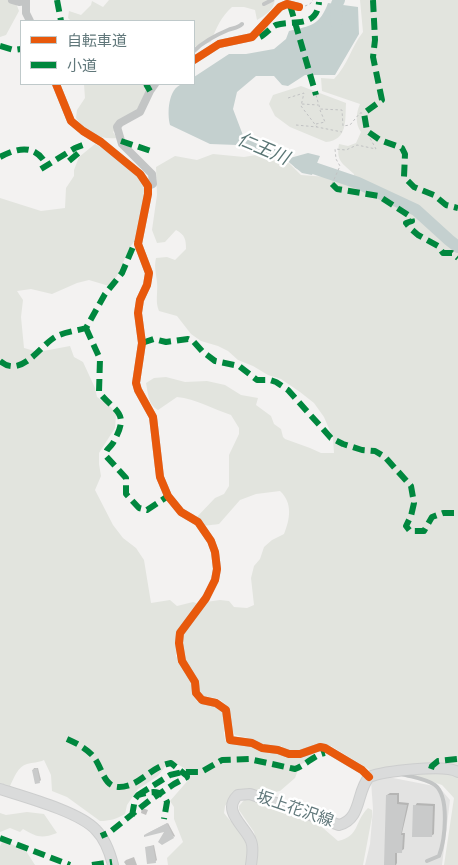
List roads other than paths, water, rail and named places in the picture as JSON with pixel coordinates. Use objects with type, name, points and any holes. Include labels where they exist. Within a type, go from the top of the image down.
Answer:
[{"type":"main road","points":[[369,777],[392,772],[447,769],[458,772]]},
{"type":"main road","name":"坂上花沢線","points":[[251,865],[252,842],[233,815],[232,803],[236,797],[242,794],[250,794],[339,825],[345,824],[354,816],[363,787],[369,777]]},
{"type":"main road","points":[[0,789],[69,813],[86,821],[101,836],[113,865]]},
{"type":"street","points":[[12,0],[26,1],[26,13],[30,20]]},
{"type":"street","points":[[195,59],[219,44],[252,37],[285,2],[299,7]]},
{"type":"street","points":[[56,85],[71,121],[128,163],[140,174],[148,186],[138,244],[149,273],[147,285],[140,300],[138,313],[142,343],[136,383],[153,417],[160,477],[168,496],[181,512],[198,522],[211,541],[215,552],[217,569],[215,580],[206,598],[180,633],[179,643],[182,661],[196,682],[196,693],[202,700],[216,703],[226,710],[230,740],[252,743],[262,748],[278,750],[289,754],[300,754],[325,748],[362,770],[369,777]]},
{"type":"street","points":[[148,186],[153,184],[152,174],[122,144],[117,127],[120,123],[140,112],[154,85]]},
{"type":"lane","points":[[264,4],[272,0]]},
{"type":"lane","points":[[195,50],[203,43],[226,31],[240,27],[242,24]]},
{"type":"lane","points":[[392,772],[433,784],[439,789],[442,796],[445,817],[442,848],[439,856],[427,861]]},
{"type":"water","points":[[328,3],[358,7],[359,34],[335,75],[305,75],[288,86],[282,85],[274,76],[256,76],[237,92],[233,109],[244,138],[273,148],[290,158],[308,153],[320,156],[312,175],[302,173],[285,159],[237,145],[210,144],[170,125],[171,96],[177,87],[181,85],[195,85],[195,76],[229,54],[246,54],[274,49],[286,39],[289,31],[309,26],[322,16]]},
{"type":"waterway","name":"仁王川","points":[[336,22],[339,0]]},
{"type":"waterway","name":"仁王川","points":[[299,163],[358,183],[416,210],[458,247]]}]
